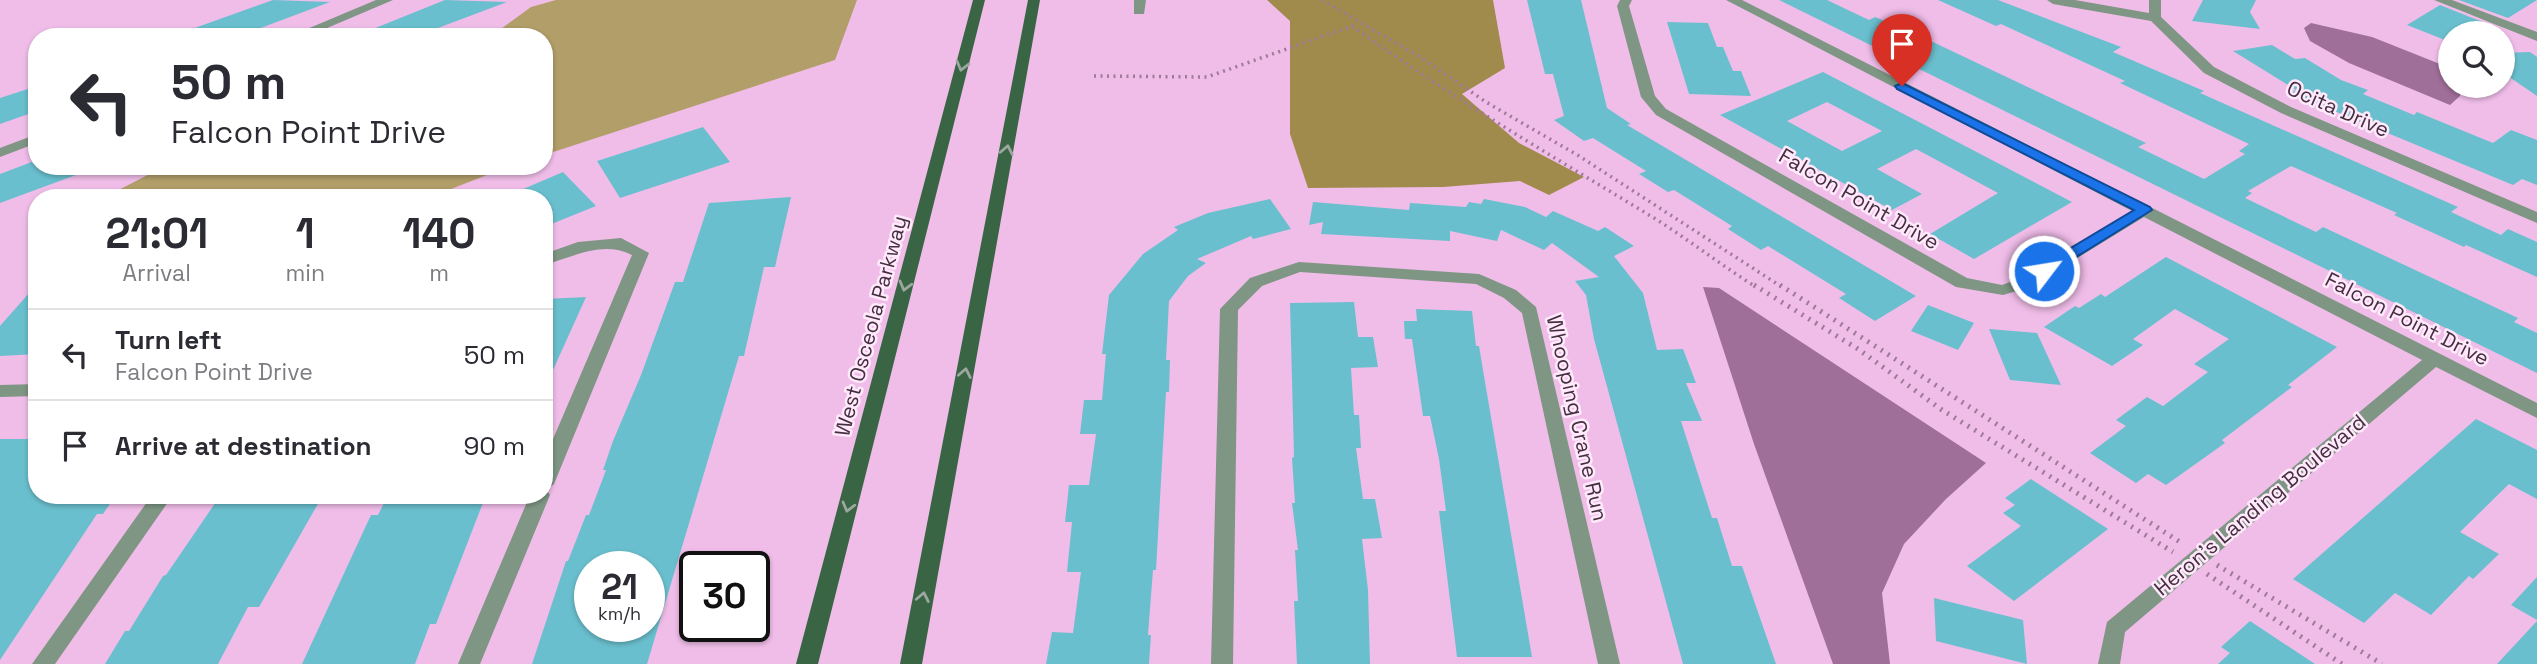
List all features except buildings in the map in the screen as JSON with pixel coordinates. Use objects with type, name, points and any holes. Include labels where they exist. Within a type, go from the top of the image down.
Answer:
[{"type":"main road","name":"West Osceola Parkway","points":[[807,664],[979,0]]},
{"type":"main road","points":[[911,664],[1034,0]]},
{"type":"street","points":[[317,28],[387,0]]},
{"type":"street","name":"Falcon Point Drive","points":[[1626,0],[1623,6],[1648,97],[1661,112],[1962,283],[2003,290],[2024,283],[2145,210]]},
{"type":"street","name":"Falcon Point Drive","points":[[1732,0],[2537,411]]},
{"type":"street","points":[[2053,0],[2155,18],[2155,0]]},
{"type":"street","points":[[2440,0],[2537,37]]},
{"type":"street","name":"Ocita Drive","points":[[2155,18],[2209,71],[2286,110],[2537,218]]},
{"type":"street","points":[[0,153],[28,142]]},
{"type":"street","points":[[553,257],[578,247],[621,243],[641,253],[553,463]]},
{"type":"street","name":"Whooping Crane Run","points":[[1222,664],[1229,309],[1256,282],[1299,267],[1479,279],[1510,295],[1530,311],[1609,664]]},
{"type":"street","name":"Heron's Landing Boulevard","points":[[2109,664],[2115,628],[2434,359]]},
{"type":"street","points":[[0,391],[28,390]]},
{"type":"street","points":[[43,664],[157,504]]},
{"type":"street","points":[[469,664],[536,504]]},
{"type":"path","points":[[1322,0],[1420,57],[1486,102],[1579,156],[1667,215],[1831,316],[2196,559],[2342,664]]},
{"type":"path","points":[[1094,76],[1207,77],[1359,23]]},
{"type":"path","points":[[1352,26],[1401,61],[1555,160],[1657,220],[1718,263],[1858,349],[1942,410],[2077,491],[2382,664]]},
{"type":"shaded area","points":[[556,0],[857,0],[835,60],[553,152],[553,28],[502,28],[531,7]]},
{"type":"shaded area","points":[[1267,0],[1493,0],[1505,68],[1462,94],[1519,143],[1584,177],[1549,195],[1520,181],[1443,187],[1308,188],[1290,134],[1290,21]]},
{"type":"shaded area","points":[[2311,23],[2372,37],[2438,63],[2438,98],[2458,98],[2450,105],[2349,63],[2310,41],[2304,28]]},
{"type":"shaded area","points":[[148,175],[487,175],[451,189],[120,189]]},
{"type":"shaded area","points":[[1703,287],[1719,288],[1986,463],[1946,499],[1904,544],[1882,593],[1890,664],[1833,664],[1754,444]]},
{"type":"route","points":[[1902,86],[2145,210],[2044,271]]}]
